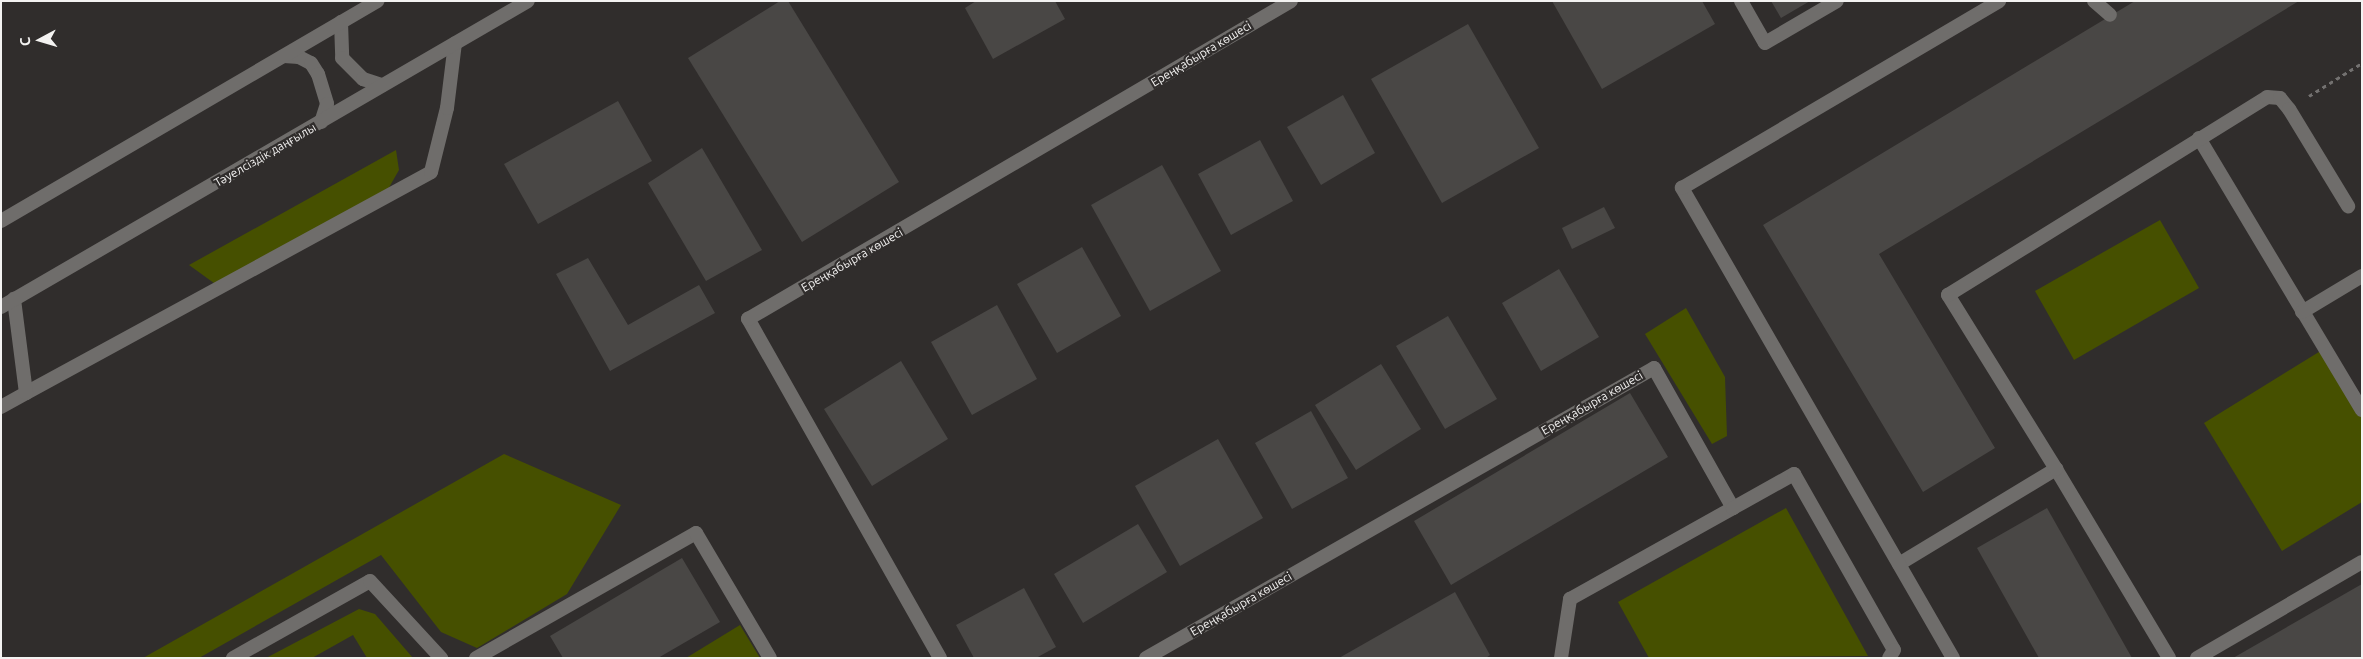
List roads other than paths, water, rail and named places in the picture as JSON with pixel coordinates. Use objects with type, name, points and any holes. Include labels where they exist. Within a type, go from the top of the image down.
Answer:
[{"type":"street","points":[[1,221],[378,1]]},
{"type":"street","name":"Тәуелсіздік даңғылы","points":[[1,307],[528,1]]},
{"type":"street","name":"Ереңқабырға көшесі","points":[[940,658],[748,319],[1291,1]]},
{"type":"street","points":[[1741,1],[1765,43],[1837,1]]},
{"type":"street","points":[[1953,658],[1682,188],[1999,1]]},
{"type":"street","points":[[2094,1],[2110,15]]},
{"type":"street","points":[[341,22],[342,58],[363,79],[382,85]]},
{"type":"street","points":[[1,407],[431,172],[447,108],[455,43]]},
{"type":"street","points":[[284,56],[299,57],[310,63],[318,74],[327,104],[322,122]]},
{"type":"street","points":[[2169,658],[2056,469],[1948,295],[2267,97],[2280,98],[2289,109],[2348,206]]},
{"type":"street","points":[[2199,138],[2362,410]]},
{"type":"street","points":[[2302,312],[2362,276]]},
{"type":"street","points":[[14,299],[26,393]]},
{"type":"street","name":"Ереңқабырға көшесі","points":[[1146,658],[1654,368],[1733,508]]},
{"type":"street","points":[[1899,564],[2056,469]]},
{"type":"street","points":[[1562,658],[1570,599],[1794,474],[1894,650],[1889,658]]},
{"type":"street","points":[[476,658],[696,532],[770,658]]},
{"type":"street","points":[[2197,658],[2362,562]]},
{"type":"street","points":[[233,658],[370,580],[440,658]]}]
